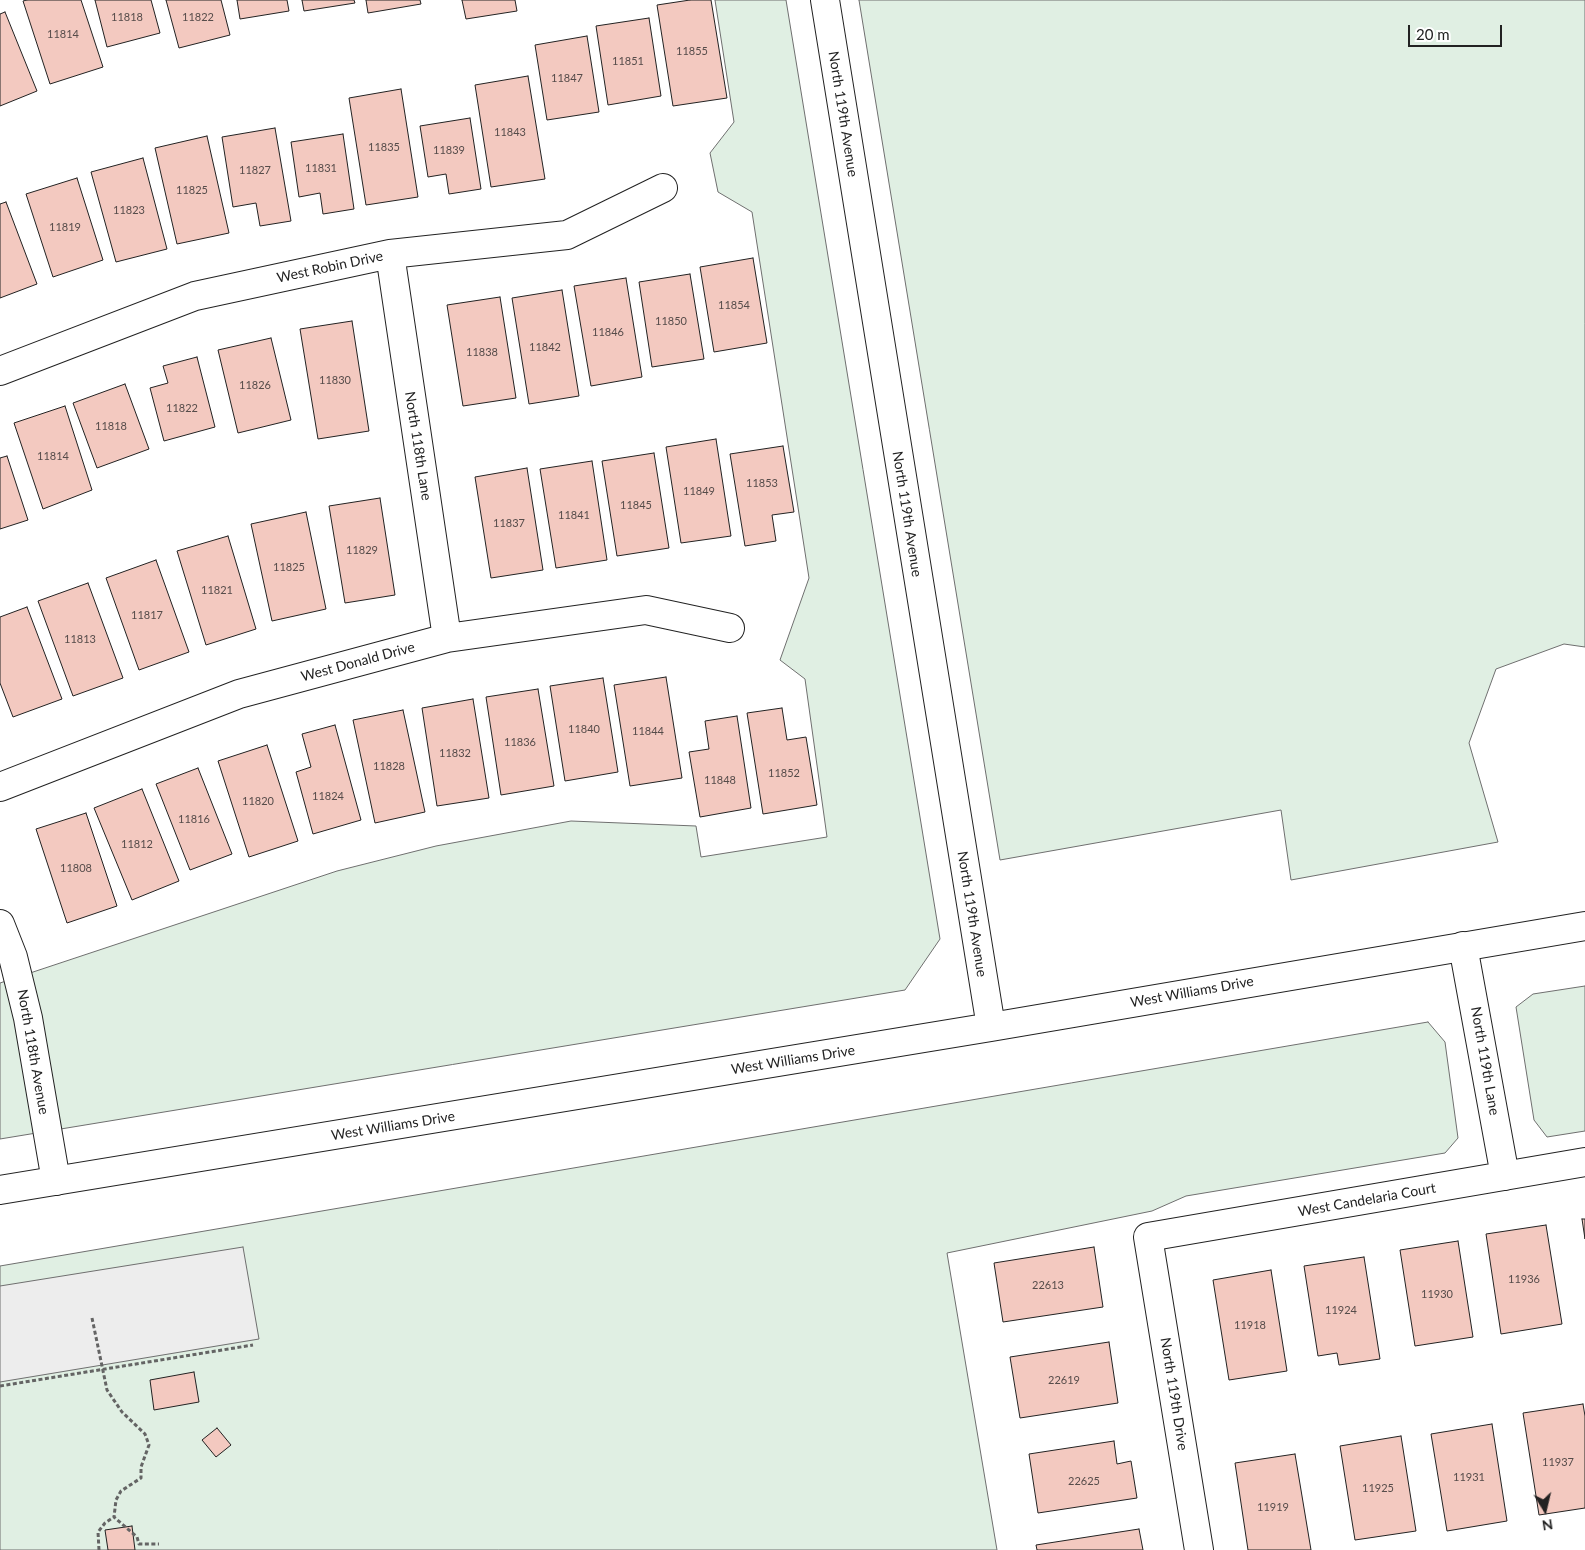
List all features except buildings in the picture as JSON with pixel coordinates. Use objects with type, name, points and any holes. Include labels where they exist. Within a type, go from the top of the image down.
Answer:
[{"type":"street","name":"North 119th Avenue","points":[[824,0],[991,1028]]},
{"type":"street","name":"West Robin Drive","points":[[0,370],[196,296],[390,254],[567,235],[663,188]]},
{"type":"street","name":"North 118th Lane","points":[[390,254],[447,638]]},
{"type":"street","name":"West Donald Drive","points":[[0,787],[239,694],[447,638],[646,610],[730,628]]},
{"type":"street","name":"North 118th Avenue","points":[[0,924],[13,957],[28,1018],[56,1181]]},
{"type":"street","name":"West Williams Drive","points":[[0,1190],[991,1028],[1585,926]]},
{"type":"street","name":"North 119th Lane","points":[[1463,946],[1505,1176]]},
{"type":"street","name":"West Candelaria Court","points":[[1148,1238],[1585,1162]]},
{"type":"street","name":"North 119th Drive","points":[[1148,1238],[1199,1550]]},
{"type":"path","points":[[92,1318],[107,1390],[114,1402],[145,1434],[150,1445],[141,1467],[141,1478],[121,1491],[116,1500],[114,1517],[105,1523],[98,1532],[99,1550]]},
{"type":"path","points":[[0,1386],[101,1368],[253,1345]]},
{"type":"path","points":[[114,1517],[137,1537],[139,1544],[159,1544]]},
{"type":"green space","points":[[715,0],[786,0],[940,939],[905,990],[0,1139],[0,983],[337,871],[436,846],[571,821],[696,826],[701,857],[827,837],[805,679],[780,660],[809,578],[752,212],[718,192],[710,153],[734,122]]},
{"type":"green space","points":[[859,0],[1585,0],[1585,647],[1564,644],[1496,669],[1469,743],[1498,842],[1291,880],[1281,810],[1000,860]]},
{"type":"green space","points":[[1585,986],[1585,1131],[1547,1137],[1534,1120],[1516,1007],[1533,994]]},
{"type":"green space","points":[[1428,1022],[1445,1042],[1458,1138],[1445,1153],[1186,1196],[1152,1211],[947,1253],[997,1550],[0,1550],[0,1266]]},
{"type":"shaded area","points":[[243,1247],[259,1339],[0,1382],[0,1286]]}]
